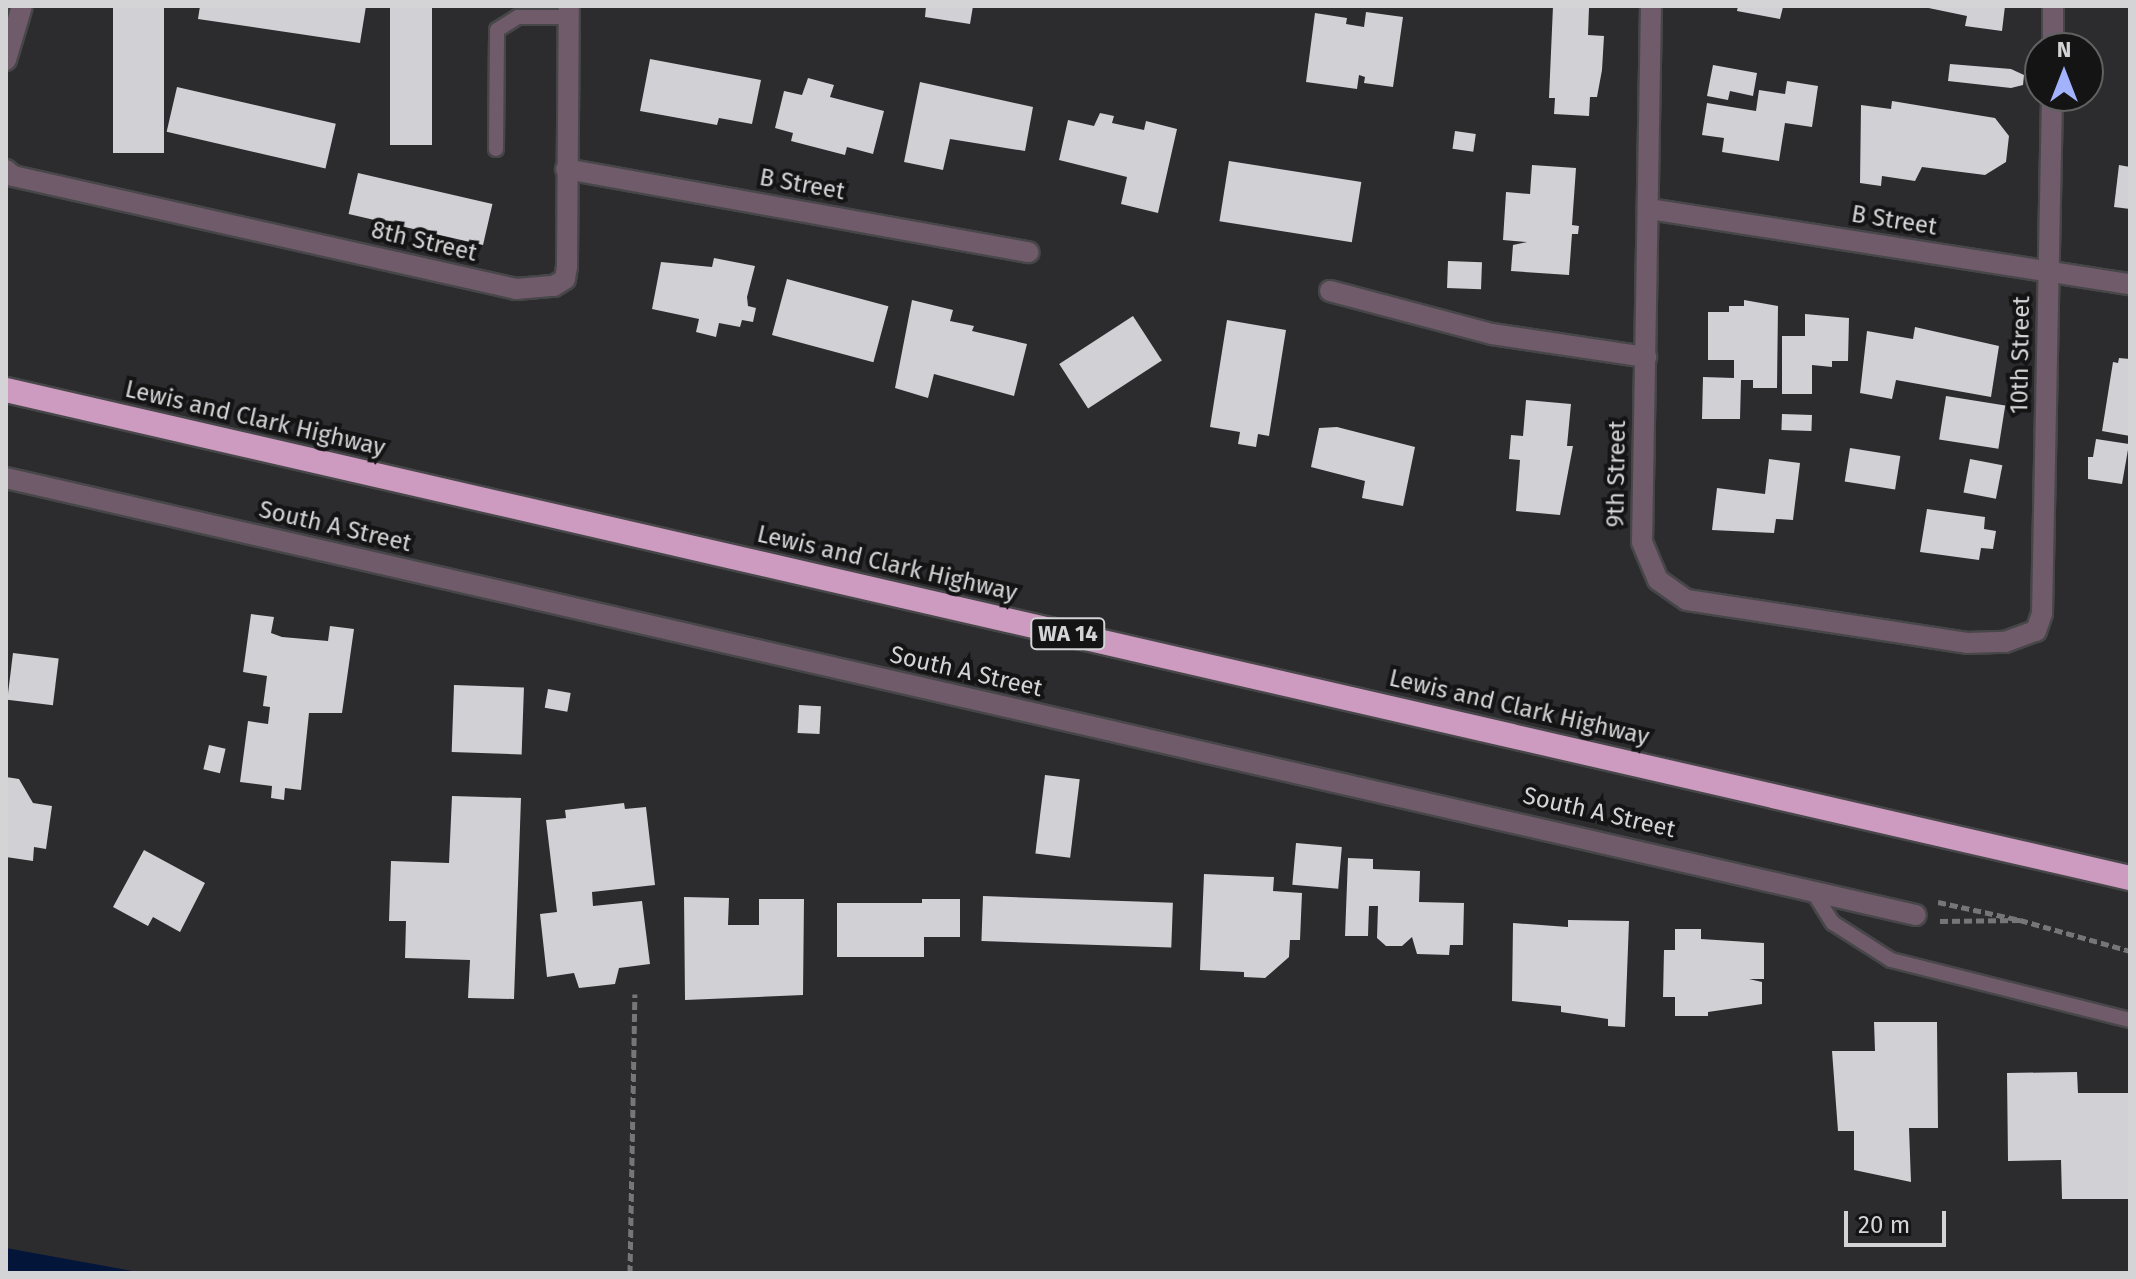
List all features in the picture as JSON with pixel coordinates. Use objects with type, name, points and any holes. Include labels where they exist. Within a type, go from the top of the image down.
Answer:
[{"type":"highway","name":"Lewis and Clark Highway","points":[[6,390],[2130,878]]},
{"type":"street","points":[[6,60],[22,6]]},
{"type":"street","name":"9th Street","points":[[1651,6],[1642,542],[1658,580],[1687,600],[1967,643],[2005,642],[2036,631],[2042,614]]},
{"type":"street","points":[[2053,6],[2053,32]]},
{"type":"street","name":"8th Street","points":[[6,170],[13,176],[516,289],[554,286],[565,279],[569,12]]},
{"type":"street","name":"10th Street","points":[[2042,614],[2052,112]]},
{"type":"street","name":"B Street","points":[[566,169],[1029,252]]},
{"type":"street","name":"B Street","points":[[1649,209],[2130,284]]},
{"type":"street","points":[[1330,291],[1492,334],[1646,357]]},
{"type":"street","name":"South A Street","points":[[6,478],[1916,915]]},
{"type":"lane","points":[[496,149],[497,30],[518,17],[569,12]]},
{"type":"lane","points":[[1812,890],[1833,923],[1891,960],[2130,1020]]},
{"type":"path","points":[[1916,915],[1964,923],[2020,920],[2130,951]]},
{"type":"path","points":[[630,1273],[635,994]]},
{"type":"water","points":[[6,1248],[138,1272],[157,1273],[6,1273]]},
{"type":"building","points":[[113,6],[164,6],[164,153],[113,153]]},
{"type":"building","points":[[200,6],[366,6],[360,43],[198,19]]},
{"type":"building","points":[[390,6],[432,6],[432,145],[390,145]]},
{"type":"building","points":[[926,6],[973,6],[970,24],[925,17]]},
{"type":"building","points":[[1553,6],[1589,8],[1588,35],[1604,36],[1597,97],[1590,97],[1589,116],[1554,114],[1555,98],[1549,98]]},
{"type":"building","points":[[1738,6],[1783,7],[1780,19],[1737,11]]},
{"type":"building","points":[[1919,6],[2005,6],[2002,31],[1965,26],[1967,16]]},
{"type":"building","points":[[1366,12],[1403,17],[1393,87],[1364,83],[1365,77],[1359,75],[1357,89],[1306,82],[1315,13],[1347,18],[1346,24],[1364,27]]},
{"type":"building","points":[[650,59],[761,80],[752,124],[719,118],[717,125],[640,111]]},
{"type":"building","points":[[1950,64],[2011,69],[2024,75],[2023,85],[2011,88],[1948,81]]},
{"type":"building","points":[[1713,65],[1757,73],[1753,96],[1730,91],[1728,100],[1707,96]]},
{"type":"building","points":[[808,78],[834,85],[830,97],[884,111],[873,154],[847,147],[845,155],[791,141],[793,133],[775,128],[784,91],[802,95]]},
{"type":"building","points":[[1787,81],[1818,86],[1812,127],[1785,123],[1779,161],[1722,152],[1724,138],[1702,135],[1707,103],[1756,111],[1759,90],[1785,94]]},
{"type":"building","points":[[920,82],[1033,107],[1025,151],[950,139],[943,170],[904,162]]},
{"type":"building","points":[[177,87],[336,124],[325,168],[167,132]]},
{"type":"building","points":[[1892,101],[1995,118],[2009,136],[2006,162],[1985,175],[1922,167],[1915,181],[1882,176],[1881,186],[1860,183],[1861,105],[1891,109]]},
{"type":"building","points":[[1100,113],[1114,116],[1112,123],[1144,130],[1146,121],[1177,129],[1158,213],[1121,204],[1127,177],[1059,160],[1068,120],[1094,126]]},
{"type":"building","points":[[1455,131],[1476,134],[1473,152],[1452,149]]},
{"type":"building","points":[[1229,161],[1361,182],[1352,242],[1219,221]]},
{"type":"building","points":[[1532,165],[1576,168],[1572,225],[1579,226],[1578,234],[1572,234],[1569,275],[1511,271],[1513,245],[1527,242],[1503,240],[1506,192],[1530,194]]},
{"type":"building","points":[[2119,165],[2130,167],[2130,209],[2114,207]]},
{"type":"building","points":[[358,173],[492,204],[483,245],[349,214]]},
{"type":"building","points":[[714,258],[755,266],[747,297],[748,306],[756,308],[753,322],[742,320],[740,327],[719,323],[716,337],[696,332],[699,319],[652,309],[661,262],[712,267]]},
{"type":"building","points":[[1448,261],[1482,262],[1481,289],[1447,288]]},
{"type":"building","points":[[787,279],[888,306],[873,362],[772,335]]},
{"type":"building","points":[[912,300],[953,310],[950,321],[974,326],[972,331],[1027,344],[1014,396],[934,374],[928,398],[895,388]]},
{"type":"building","points":[[1744,300],[1778,306],[1777,388],[1753,388],[1753,380],[1741,380],[1740,419],[1702,419],[1703,377],[1734,378],[1734,360],[1708,360],[1708,312],[1729,312],[1729,306],[1744,306]]},
{"type":"building","points":[[1805,314],[1849,318],[1848,361],[1832,361],[1832,367],[1812,365],[1812,394],[1782,394],[1782,336],[1805,336]]},
{"type":"building","points":[[1133,316],[1162,360],[1088,408],[1059,364]]},
{"type":"building","points":[[1227,320],[1286,330],[1269,436],[1258,434],[1256,447],[1238,444],[1240,432],[1210,427]]},
{"type":"building","points":[[1915,327],[1999,346],[1991,397],[1896,380],[1892,399],[1860,393],[1867,331],[1913,339]]},
{"type":"building","points":[[2119,358],[2130,359],[2130,436],[2102,431],[2113,362],[2118,363]]},
{"type":"building","points":[[1946,396],[2005,405],[1998,449],[1939,439]]},
{"type":"building","points":[[1526,400],[1571,404],[1567,446],[1573,446],[1560,515],[1516,511],[1520,460],[1509,459],[1511,435],[1523,436]]},
{"type":"building","points":[[1782,414],[1812,415],[1811,431],[1781,430]]},
{"type":"building","points":[[1337,427],[1415,447],[1403,506],[1362,498],[1365,481],[1311,467],[1319,428]]},
{"type":"building","points":[[2096,439],[2129,444],[2122,484],[2088,479],[2088,457],[2093,457]]},
{"type":"building","points":[[1850,448],[1900,456],[1895,490],[1845,482]]},
{"type":"building","points":[[1769,459],[1800,463],[1793,520],[1776,519],[1774,533],[1712,530],[1717,488],[1765,494]]},
{"type":"building","points":[[1970,459],[2002,465],[1996,499],[1964,492]]},
{"type":"building","points":[[1927,509],[1985,517],[1984,529],[1996,531],[1993,549],[1981,548],[1979,560],[1920,552]]},
{"type":"building","points":[[251,614],[274,617],[271,633],[282,637],[328,641],[330,626],[354,629],[342,713],[309,713],[301,790],[285,788],[284,800],[271,798],[272,786],[240,782],[248,721],[268,724],[270,707],[263,706],[267,676],[243,672]]},
{"type":"building","points":[[13,653],[59,659],[53,705],[7,700]]},
{"type":"building","points":[[454,685],[524,687],[522,754],[452,752]]},
{"type":"building","points":[[548,689],[571,693],[567,712],[545,708]]},
{"type":"building","points":[[799,705],[821,706],[820,734],[798,733]]},
{"type":"building","points":[[209,745],[226,749],[220,773],[203,769]]},
{"type":"building","points":[[1045,775],[1080,779],[1070,858],[1035,853]]},
{"type":"building","points":[[6,777],[19,779],[33,803],[52,806],[46,849],[34,847],[33,861],[6,857]]},
{"type":"building","points":[[452,796],[521,798],[514,999],[468,998],[470,960],[405,958],[406,921],[389,921],[391,861],[449,863]]},
{"type":"building","points":[[624,803],[625,809],[646,807],[655,885],[592,892],[593,906],[642,901],[650,964],[619,968],[615,984],[579,988],[574,973],[547,977],[540,914],[557,912],[546,820],[566,818],[565,810]]},
{"type":"building","points":[[1296,843],[1342,847],[1338,889],[1292,885]]},
{"type":"building","points":[[144,850],[205,883],[180,932],[153,917],[148,926],[113,907]]},
{"type":"building","points":[[1348,858],[1373,859],[1373,869],[1420,871],[1419,902],[1464,903],[1463,945],[1450,945],[1449,955],[1417,954],[1412,937],[1402,946],[1386,946],[1377,938],[1378,906],[1369,906],[1368,936],[1345,936]]},
{"type":"building","points":[[1204,874],[1274,877],[1273,891],[1302,893],[1300,940],[1290,940],[1289,957],[1265,978],[1244,977],[1244,972],[1200,970]]},
{"type":"building","points":[[983,896],[1173,903],[1171,948],[981,941]]},
{"type":"building","points":[[684,897],[729,898],[728,925],[759,925],[759,899],[804,899],[803,995],[685,1000]]},
{"type":"building","points":[[922,899],[960,899],[960,937],[924,937],[924,957],[837,957],[837,903],[922,903]]},
{"type":"building","points":[[1568,920],[1629,921],[1625,1027],[1608,1026],[1608,1019],[1561,1012],[1561,1006],[1512,1001],[1513,923],[1568,927]]},
{"type":"building","points":[[1675,929],[1701,929],[1701,939],[1764,943],[1764,979],[1749,979],[1762,982],[1762,1004],[1708,1012],[1708,1016],[1675,1016],[1675,997],[1663,997],[1664,950],[1675,950]]},
{"type":"building","points":[[1874,1022],[1937,1022],[1938,1128],[1909,1128],[1911,1182],[1854,1170],[1854,1131],[1838,1131],[1832,1051],[1875,1051]]},
{"type":"building","points":[[2077,1072],[2078,1093],[2130,1093],[2130,1199],[2062,1199],[2061,1160],[2008,1161],[2007,1073]]}]
